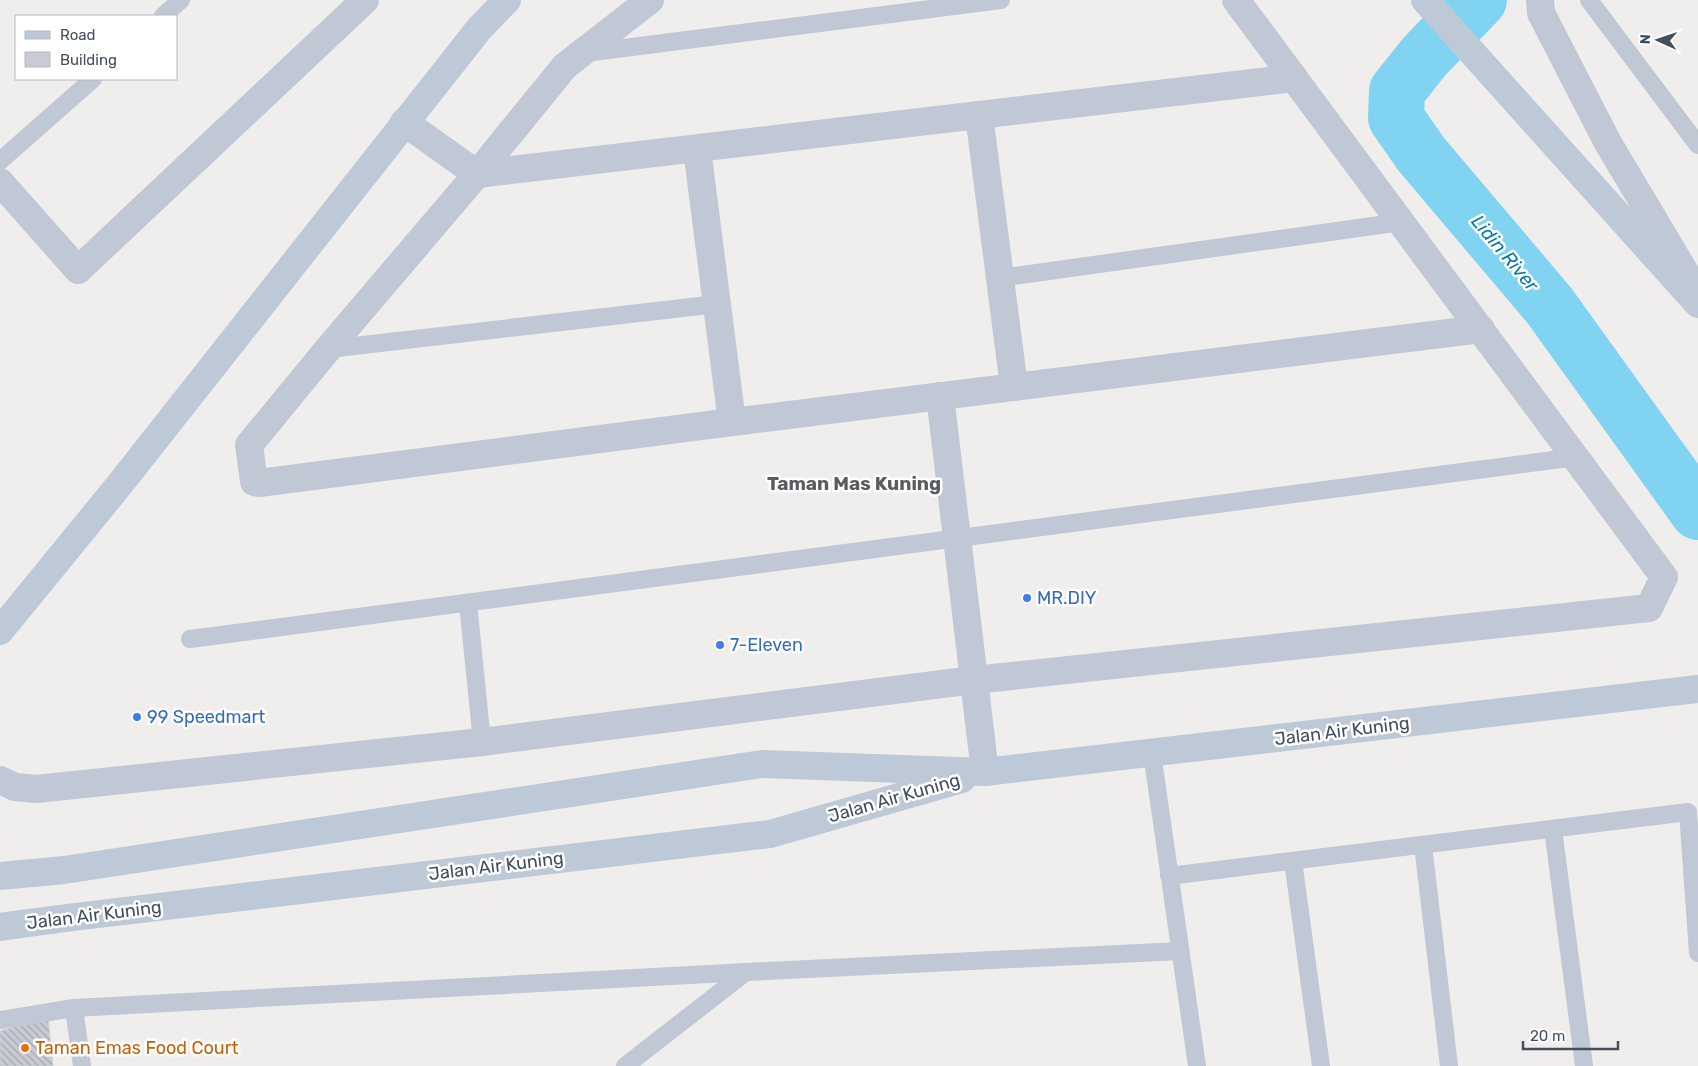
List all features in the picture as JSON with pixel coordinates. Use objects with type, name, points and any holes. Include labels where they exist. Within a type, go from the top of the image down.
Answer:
[{"type":"main road","points":[[0,631],[126,477],[404,122],[479,29],[507,0]]},
{"type":"main road","points":[[1428,4],[1698,304]]},
{"type":"main road","name":"Jalan Air Kuning","points":[[0,876],[74,868],[762,764],[985,772],[1698,689]]},
{"type":"main road","name":"Jalan Air Kuning","points":[[0,927],[770,834],[985,772]]},
{"type":"street","points":[[0,182],[78,270],[365,0]]},
{"type":"street","points":[[650,0],[565,66],[477,174],[249,445],[254,482],[259,483],[1481,329]]},
{"type":"street","points":[[0,780],[15,787],[36,788],[482,742],[974,680],[1649,608],[1664,577],[1236,0]]},
{"type":"street","points":[[1540,0],[1541,13],[1608,143],[1698,294]]},
{"type":"street","points":[[404,122],[477,174],[1294,78]]},
{"type":"street","points":[[979,115],[1014,387]]},
{"type":"street","points":[[697,149],[732,422]]},
{"type":"street","points":[[940,396],[985,772]]},
{"type":"lane","points":[[164,15],[181,0]]},
{"type":"lane","points":[[582,54],[1001,0]]},
{"type":"lane","points":[[1589,0],[1698,145]]},
{"type":"lane","points":[[0,161],[92,80]]},
{"type":"lane","points":[[1000,278],[1401,222]]},
{"type":"lane","points":[[328,349],[717,304]]},
{"type":"lane","points":[[190,639],[1576,457]]},
{"type":"lane","points":[[468,603],[482,742]]},
{"type":"lane","points":[[1152,752],[1197,1066]]},
{"type":"lane","points":[[1170,876],[1688,812],[1698,953]]},
{"type":"lane","points":[[1553,829],[1584,1066]]},
{"type":"lane","points":[[1423,845],[1449,1066]]},
{"type":"lane","points":[[1293,861],[1321,1066]]},
{"type":"lane","points":[[0,1020],[74,1008],[1180,951]]},
{"type":"lane","points":[[625,1066],[746,972]]},
{"type":"lane","points":[[74,1008],[82,1066]]},
{"type":"building","name":"Taman Emas Food Court","points":[[48,1017],[53,1066],[0,1066],[0,1031]]},
{"type":"waterway","name":"Lidin River","points":[[1479,0],[1424,57],[1397,91],[1396,118],[1421,154],[1549,305],[1698,512]]},
{"type":"place","name":"MR.DIY","points":[[1027,598]]},
{"type":"place","name":"7-Eleven","points":[[720,645]]},
{"type":"place","name":"99 Speedmart","points":[[137,717]]},
{"type":"place","name":"Taman Emas Food Court","points":[[25,1048]]},
{"type":"district","name":"Taman Mas Kuning","points":[[854,483]]}]
